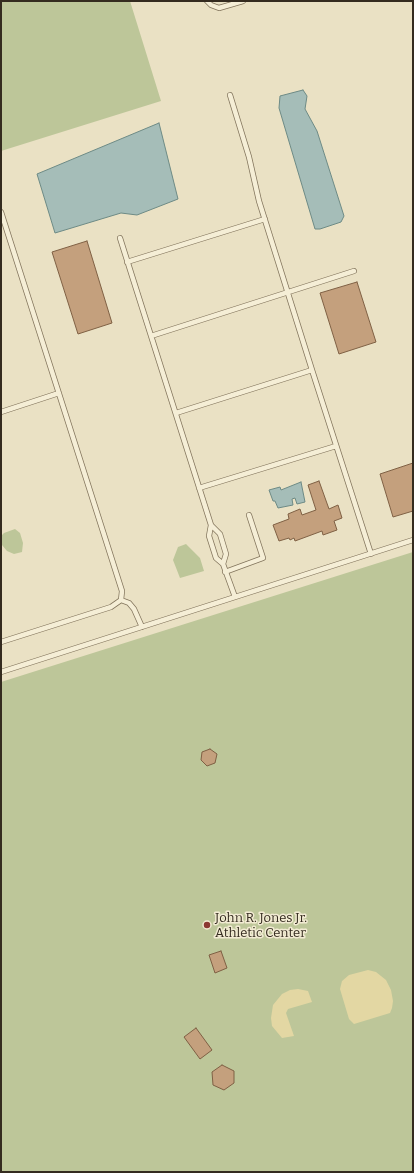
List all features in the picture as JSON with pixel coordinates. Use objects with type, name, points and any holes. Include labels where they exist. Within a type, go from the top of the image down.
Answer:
[{"type":"lane","points":[[207,1],[211,5],[219,8],[243,1]]},
{"type":"lane","points":[[230,95],[287,293],[371,554]]},
{"type":"lane","points":[[1,212],[122,592],[121,600],[111,607],[1,642]]},
{"type":"lane","points":[[127,262],[265,219]]},
{"type":"lane","points":[[120,238],[211,524],[220,534],[226,554],[223,564],[235,597]]},
{"type":"lane","points":[[151,336],[354,271]]},
{"type":"lane","points":[[176,413],[312,370]]},
{"type":"lane","points":[[1,412],[59,393]]},
{"type":"lane","points":[[199,488],[336,446]]},
{"type":"lane","points":[[225,572],[263,558],[249,515]]},
{"type":"lane","points":[[211,524],[209,536],[216,558],[223,564]]},
{"type":"lane","points":[[1,672],[413,540]]},
{"type":"lane","points":[[121,600],[130,603],[142,627]]},
{"type":"green space","points":[[1,1],[130,1],[161,101],[1,151]]},
{"type":"green space","points":[[15,529],[20,533],[23,543],[22,552],[14,554],[7,551],[2,545],[1,536],[4,533]]},
{"type":"green space","points":[[186,544],[200,558],[204,571],[180,578],[173,560],[178,547]]},
{"type":"green space","name":"John R. Jones Jr. Athletic Center","points":[[413,552],[413,1172],[1,1172],[1,682]]},
{"type":"sand","points":[[368,970],[376,972],[386,980],[391,990],[393,1001],[392,1008],[390,1013],[354,1024],[349,1019],[340,989],[342,981],[349,975]]},
{"type":"sand","points":[[298,989],[308,991],[312,1002],[288,1009],[286,1013],[294,1036],[282,1038],[272,1026],[271,1018],[273,1005],[282,994],[290,990]]},
{"type":"water","points":[[303,90],[307,96],[305,109],[317,131],[344,216],[341,222],[320,229],[315,229],[279,108],[280,96]]},
{"type":"water","points":[[159,123],[178,199],[137,215],[121,213],[55,233],[37,174]]},
{"type":"water","points":[[301,482],[305,502],[297,504],[295,498],[292,499],[293,505],[278,508],[275,501],[273,501],[269,490],[280,487],[281,490]]},
{"type":"building","points":[[87,241],[112,323],[78,334],[52,252]]},
{"type":"building","points":[[357,282],[376,342],[339,354],[320,293]]},
{"type":"building","points":[[413,463],[413,511],[393,517],[380,474]]},
{"type":"building","points":[[319,481],[329,509],[338,505],[342,518],[334,521],[337,530],[323,535],[322,531],[295,541],[294,538],[290,540],[289,538],[279,541],[273,525],[289,519],[288,514],[300,509],[302,515],[316,510],[308,485]]},
{"type":"building","points":[[210,749],[217,754],[215,763],[207,766],[201,760],[202,752]]},
{"type":"building","points":[[221,951],[227,968],[215,973],[209,955]]},
{"type":"building","points":[[196,1028],[212,1050],[200,1059],[184,1037]]},
{"type":"building","points":[[222,1065],[234,1071],[234,1083],[224,1090],[213,1085],[212,1072]]},
{"type":"place","name":"John R. Jones Jr. Athletic Center","points":[[207,925]]}]
